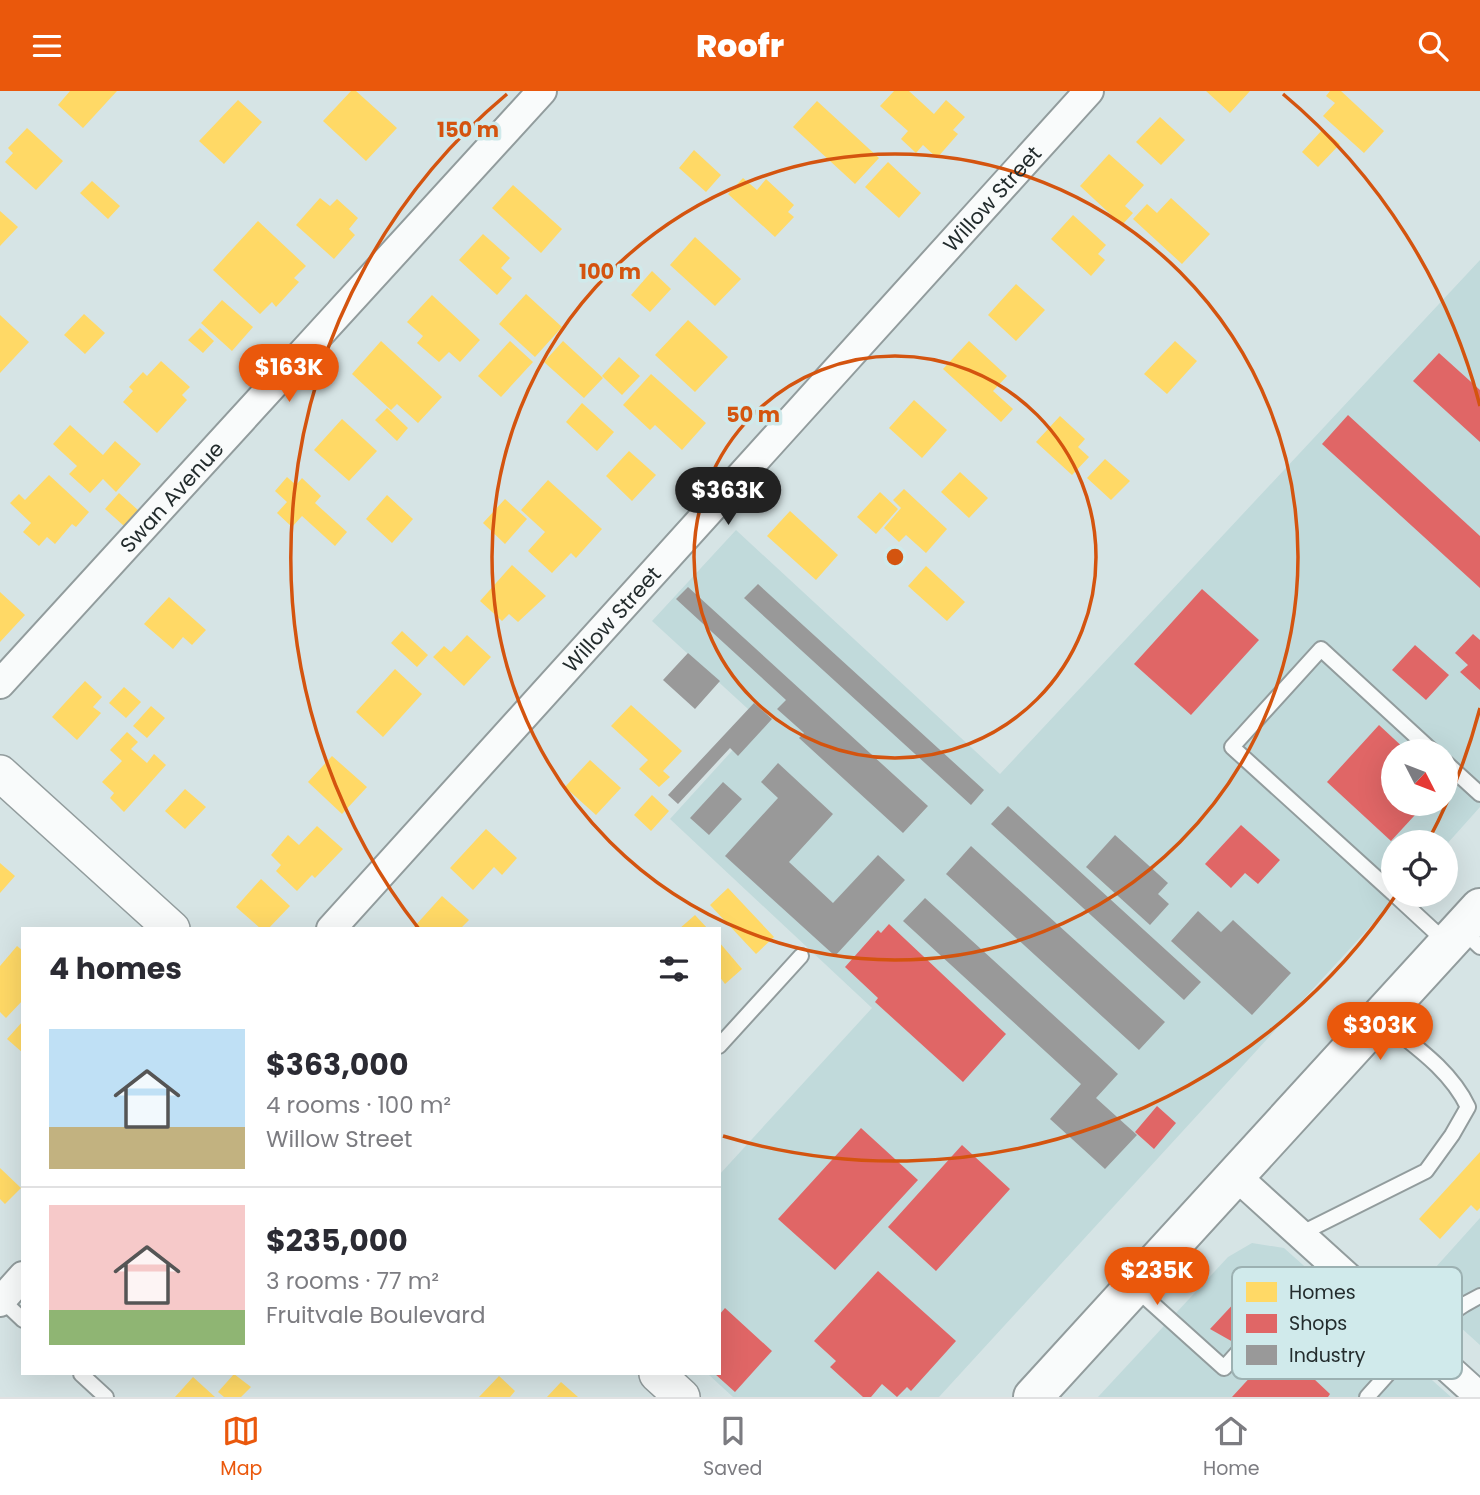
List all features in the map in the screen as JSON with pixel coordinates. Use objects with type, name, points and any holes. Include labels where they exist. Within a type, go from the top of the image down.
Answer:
[{"type":"main road","points":[[1033,1397],[1380,1018],[1467,932]]},
{"type":"street","name":"Swan Avenue","points":[[0,684],[542,91]]},
{"type":"street","name":"Willow Street","points":[[333,927],[1089,91]]},
{"type":"street","points":[[0,773],[170,927]]},
{"type":"street","points":[[1236,1176],[1337,1267]]},
{"type":"street","points":[[1,1301],[21,1278]]},
{"type":"street","points":[[658,1375],[682,1397]]},
{"type":"street","points":[[1460,1379],[1480,1397]]},
{"type":"lane","points":[[1381,882],[1232,747],[1321,649],[1419,739]]},
{"type":"lane","points":[[1458,774],[1480,794]]},
{"type":"lane","points":[[1419,907],[1467,932]]},
{"type":"lane","points":[[721,1044],[802,956]]},
{"type":"lane","points":[[1300,1234],[1426,1171],[1468,1107],[1460,1090],[1438,1065],[1380,1018]]},
{"type":"lane","points":[[1134,1287],[1224,1368],[1232,1359]]},
{"type":"lane","points":[[1462,1305],[1480,1296]]},
{"type":"lane","points":[[1,1301],[21,1317]]},
{"type":"lane","points":[[82,1375],[106,1397]]},
{"type":"lane","points":[[1370,1396],[1385,1379]]},
{"type":"shaded area","points":[[1480,260],[1480,807],[1458,832],[1381,830],[1381,907],[1388,907],[939,1397],[733,1397],[709,1375],[721,1375],[721,1173],[872,1008],[670,819],[760,720],[652,621],[736,530],[1000,774]]},
{"type":"shaded area","points":[[1480,1218],[1480,1345],[1462,1329],[1462,1267],[1436,1267]]},
{"type":"shaded area","points":[[1252,1243],[1284,1248],[1305,1267],[1232,1267],[1232,1379],[1431,1379],[1451,1397],[1098,1397],[1228,1257]]},
{"type":"building: Homes","points":[[70,91],[117,91],[83,128],[58,105]]},
{"type":"building: Homes","points":[[351,91],[356,91],[397,128],[366,161],[323,121]]},
{"type":"building: Homes","points":[[894,91],[909,91],[934,114],[946,100],[965,117],[953,130],[958,134],[937,158],[923,145],[916,153],[901,139],[908,131],[880,106]]},
{"type":"building: Homes","points":[[1206,91],[1250,91],[1230,113]]},
{"type":"building: Homes","points":[[1330,91],[1341,91],[1384,131],[1364,153],[1323,116],[1335,103],[1326,96]]},
{"type":"building: Homes","points":[[238,100],[262,122],[224,164],[199,141]]},
{"type":"building: Homes","points":[[817,101],[879,158],[855,184],[793,127]]},
{"type":"building: Homes","points":[[1160,117],[1185,140],[1161,165],[1136,142]]},
{"type":"building: Homes","points":[[27,128],[63,161],[36,190],[5,162],[13,153],[8,148]]},
{"type":"building: Homes","points":[[1323,129],[1340,144],[1318,167],[1302,152]]},
{"type":"building: Homes","points":[[694,150],[721,175],[706,192],[679,168]]},
{"type":"building: Homes","points":[[1109,154],[1144,185],[1125,206],[1133,213],[1122,225],[1080,186]]},
{"type":"building: Homes","points":[[888,162],[921,193],[899,218],[865,187]]},
{"type":"building: Homes","points":[[743,178],[757,190],[766,179],[794,205],[788,212],[794,217],[775,237],[728,194]]},
{"type":"building: Homes","points":[[92,181],[120,206],[108,219],[80,193]]},
{"type":"building: Homes","points":[[513,185],[562,229],[541,253],[492,208]]},
{"type":"building: Homes","points":[[320,198],[330,206],[337,199],[358,218],[349,229],[355,235],[334,259],[296,225]]},
{"type":"building: Homes","points":[[1171,198],[1210,234],[1182,264],[1133,219],[1147,204],[1157,213]]},
{"type":"building: Homes","points":[[0,211],[18,227],[0,246]]},
{"type":"building: Homes","points":[[1073,215],[1106,245],[1098,254],[1105,260],[1091,276],[1051,239]]},
{"type":"building: Homes","points":[[258,221],[306,266],[294,278],[299,282],[276,307],[272,302],[260,314],[213,270]]},
{"type":"building: Homes","points":[[483,234],[510,258],[501,268],[512,278],[497,295],[459,260]]},
{"type":"building: Homes","points":[[695,237],[741,279],[715,306],[670,265]]},
{"type":"building: Homes","points":[[652,271],[671,289],[650,312],[631,295]]},
{"type":"building: Homes","points":[[1016,284],[1045,310],[1016,341],[988,315]]},
{"type":"building: Homes","points":[[526,294],[562,327],[535,357],[499,324]]},
{"type":"building: Homes","points":[[432,295],[480,340],[460,362],[449,352],[439,362],[417,343],[423,336],[407,322]]},
{"type":"building: Homes","points":[[222,300],[253,327],[232,351],[201,323]]},
{"type":"building: Homes","points":[[84,314],[105,333],[85,354],[64,335]]},
{"type":"building: Homes","points":[[0,315],[29,342],[0,373]]},
{"type":"building: Homes","points":[[688,320],[728,357],[695,392],[655,355]]},
{"type":"building: Homes","points":[[200,328],[214,341],[203,353],[188,340]]},
{"type":"building: Homes","points":[[381,341],[442,397],[418,423],[397,404],[391,410],[352,374]]},
{"type":"building: Homes","points":[[510,341],[533,362],[501,397],[478,376]]},
{"type":"building: Homes","points":[[563,341],[603,378],[584,398],[544,362]]},
{"type":"building: Homes","points":[[969,341],[1007,376],[993,391],[1013,409],[1001,422],[943,369]]},
{"type":"building: Homes","points":[[1175,341],[1197,361],[1167,394],[1144,374]]},
{"type":"building: Homes","points":[[619,357],[640,376],[622,395],[602,376]]},
{"type":"building: Homes","points":[[161,361],[190,387],[182,395],[187,400],[157,433],[123,402],[133,391],[129,387],[143,372],[147,376]]},
{"type":"building: Homes","points":[[651,374],[706,423],[682,450],[655,425],[650,430],[623,405]]},
{"type":"building: Homes","points":[[914,400],[947,430],[922,458],[889,428]]},
{"type":"building: Homes","points":[[582,403],[614,432],[597,451],[566,422]]},
{"type":"building: Homes","points":[[387,408],[408,428],[397,441],[375,420]]},
{"type":"building: Homes","points":[[1060,416],[1085,439],[1078,447],[1089,457],[1072,475],[1036,442]]},
{"type":"building: Homes","points":[[342,419],[377,451],[349,481],[314,450]]},
{"type":"building: Homes","points":[[70,425],[103,455],[115,441],[141,464],[116,492],[103,479],[90,493],[69,474],[77,466],[53,444]]},
{"type":"building: Homes","points":[[629,451],[656,475],[632,501],[606,476]]},
{"type":"building: Homes","points":[[1105,459],[1130,481],[1111,500],[1087,478]]},
{"type":"building: Homes","points":[[960,472],[988,498],[969,518],[941,492]]},
{"type":"building: Homes","points":[[49,475],[89,512],[76,527],[72,524],[55,544],[47,537],[39,546],[23,532],[31,523],[10,503],[19,494],[25,500]]},
{"type":"building: Homes","points":[[287,477],[296,485],[302,478],[321,496],[315,503],[347,532],[335,546],[302,516],[292,527],[277,513],[287,502],[275,491]]},
{"type":"building: Homes","points":[[548,480],[602,529],[576,558],[571,553],[552,573],[528,551],[545,532],[521,510]]},
{"type":"building: Homes","points":[[904,489],[947,529],[926,553],[906,535],[899,542],[884,528],[901,508],[893,500]]},
{"type":"building: Homes","points":[[880,492],[898,509],[876,534],[857,517]]},
{"type":"building: Homes","points":[[119,493],[139,511],[124,526],[105,509]]},
{"type":"building: Homes","points":[[387,495],[413,519],[392,543],[366,519]]},
{"type":"building: Homes","points":[[505,499],[527,519],[505,544],[483,523]]},
{"type":"building: Homes","points":[[790,511],[838,555],[816,580],[767,536]]},
{"type":"building: Homes","points":[[512,565],[546,596],[518,622],[509,614],[502,621],[480,601]]},
{"type":"building: Homes","points":[[926,566],[965,602],[947,621],[908,586]]},
{"type":"building: Homes","points":[[0,592],[25,615],[0,642]]},
{"type":"building: Homes","points":[[169,597],[206,630],[192,645],[183,637],[173,649],[144,624]]},
{"type":"building: Homes","points":[[402,631],[428,655],[417,667],[391,643]]},
{"type":"building: Homes","points":[[467,635],[491,657],[464,686],[433,657],[444,646],[451,652]]},
{"type":"building: Homes","points":[[395,669],[422,694],[383,737],[356,712]]},
{"type":"building: Homes","points":[[85,681],[102,697],[93,707],[101,713],[77,740],[52,717]]},
{"type":"building: Homes","points":[[124,687],[141,702],[126,718],[109,703]]},
{"type":"building: Homes","points":[[631,705],[682,751],[663,771],[670,777],[659,787],[639,769],[648,760],[611,726]]},
{"type":"building: Homes","points":[[151,706],[165,718],[147,738],[133,726]]},
{"type":"building: Homes","points":[[127,732],[138,742],[131,749],[147,763],[154,754],[166,765],[124,812],[110,798],[114,793],[102,782],[122,761],[110,750]]},
{"type":"building: Homes","points":[[332,756],[367,787],[342,814],[308,782]]},
{"type":"building: Homes","points":[[590,760],[621,788],[596,815],[565,787]]},
{"type":"building: Homes","points":[[185,789],[206,807],[185,829],[165,811]]},
{"type":"building: Homes","points":[[652,795],[669,811],[651,831],[634,815]]},
{"type":"building: Homes","points":[[317,826],[343,849],[315,878],[312,875],[297,891],[276,871],[281,865],[271,855],[288,835],[299,845]]},
{"type":"building: Homes","points":[[486,829],[517,858],[502,875],[494,867],[473,890],[450,868]]},
{"type":"building: Homes","points":[[0,863],[15,876],[0,893]]},
{"type":"building: Homes","points":[[261,879],[290,906],[270,927],[259,927],[236,907]]},
{"type":"building: Homes","points":[[728,888],[774,937],[756,954],[710,905]]},
{"type":"building: Homes","points":[[442,896],[469,920],[462,927],[414,927]]},
{"type":"building: Homes","points":[[695,915],[706,927],[681,927]]},
{"type":"building: Homes","points":[[721,944],[742,969],[725,984],[721,979]]},
{"type":"building: Homes","points":[[17,946],[21,949],[21,1002],[6,1018],[0,1012],[0,966]]},
{"type":"building: Homes","points":[[21,1023],[21,1051],[7,1039]]},
{"type":"building: Homes","points":[[1480,1152],[1480,1208],[1477,1211],[1471,1205],[1440,1239],[1419,1219]]},
{"type":"building: Homes","points":[[0,1168],[21,1188],[5,1204],[0,1199]]},
{"type":"building: Homes","points":[[233,1375],[251,1387],[241,1397],[224,1397],[218,1392]]},
{"type":"building: Homes","points":[[499,1376],[515,1391],[510,1397],[479,1397]]},
{"type":"building: Homes","points":[[193,1377],[215,1397],[175,1397]]},
{"type":"building: Homes","points":[[561,1382],[578,1397],[547,1397]]},
{"type":"building: Shops","points":[[1439,353],[1480,390],[1480,442],[1413,381]]},
{"type":"building: Shops","points":[[1348,415],[1480,536],[1480,588],[1322,444]]},
{"type":"building: Shops","points":[[1202,589],[1259,640],[1191,715],[1134,664]]},
{"type":"building: Shops","points":[[1473,634],[1480,640],[1480,690],[1460,672],[1468,665],[1455,653]]},
{"type":"building: Shops","points":[[1415,645],[1449,675],[1426,700],[1392,670]]},
{"type":"building: Shops","points":[[1379,725],[1394,739],[1381,739],[1381,816],[1414,816],[1401,830],[1381,832],[1327,782]]},
{"type":"building: Shops","points":[[1241,825],[1280,860],[1258,884],[1245,873],[1231,888],[1205,864]]},
{"type":"building: Shops","points":[[889,924],[1006,1034],[963,1082],[875,1002],[878,998],[845,967],[878,930],[881,933]]},
{"type":"building: Shops","points":[[1157,1106],[1176,1123],[1154,1149],[1135,1132]]},
{"type":"building: Shops","points":[[861,1128],[918,1180],[835,1270],[778,1219]]},
{"type":"building: Shops","points":[[962,1145],[1010,1189],[936,1271],[888,1227]]},
{"type":"building: Shops","points":[[878,1271],[956,1341],[911,1391],[907,1387],[897,1397],[882,1384],[871,1397],[863,1397],[830,1367],[836,1361],[814,1341]]},
{"type":"building: Shops","points":[[1232,1305],[1232,1341],[1210,1329]]},
{"type":"building: Shops","points":[[725,1308],[772,1351],[735,1392],[716,1375],[721,1375],[721,1313]]},
{"type":"building: Shops","points":[[1249,1379],[1314,1379],[1330,1394],[1328,1397],[1232,1397]]},
{"type":"building: Industry","points":[[758,584],[984,790],[971,805],[744,598]]},
{"type":"building: Industry","points":[[688,587],[928,806],[903,833],[799,738],[804,733],[777,709],[786,700],[676,599]]},
{"type":"building: Industry","points":[[688,653],[720,681],[695,709],[663,680]]},
{"type":"building: Industry","points":[[754,703],[772,719],[738,756],[730,748],[678,804],[668,795]]},
{"type":"building: Industry","points":[[778,763],[833,814],[789,862],[833,903],[878,855],[905,880],[835,956],[725,856],[778,798],[761,782]]},
{"type":"building: Industry","points":[[723,782],[742,799],[709,835],[690,818]]},
{"type":"building: Industry","points":[[1008,806],[1201,982],[1184,1000],[991,824]]},
{"type":"building: Industry","points":[[1115,835],[1168,883],[1158,894],[1169,904],[1150,925],[1086,867]]},
{"type":"building: Industry","points":[[971,846],[1165,1022],[1139,1050],[946,874]]},
{"type":"building: Industry","points":[[925,898],[1118,1074],[1096,1098],[1137,1135],[1105,1169],[1050,1119],[1081,1084],[903,921]]},
{"type":"building: Industry","points":[[1198,911],[1221,932],[1233,920],[1291,973],[1252,1015],[1171,941]]}]
